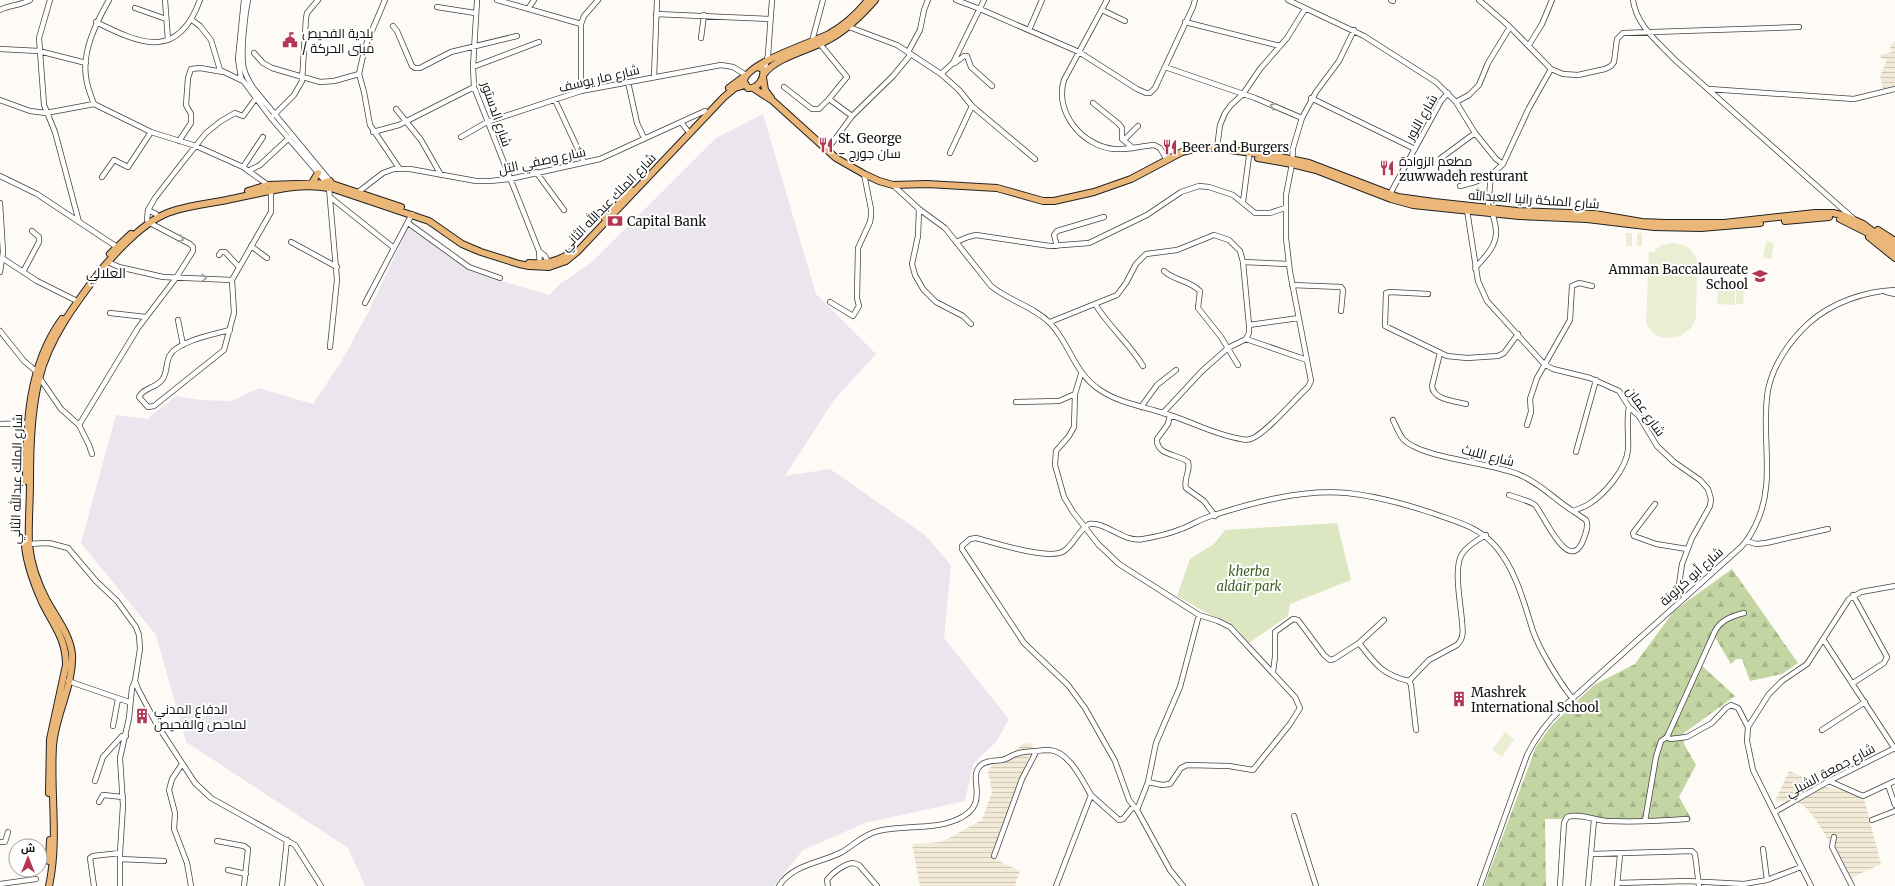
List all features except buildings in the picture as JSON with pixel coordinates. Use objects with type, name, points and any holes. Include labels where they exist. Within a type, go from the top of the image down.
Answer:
[{"type":"main road","name":"شارع الملك عبدالله الثاني","points":[[549,264],[564,257],[580,244],[705,111],[729,88],[745,75],[767,61],[812,41],[845,24],[868,0]]},
{"type":"main road","points":[[753,88],[759,84],[764,74],[776,63],[820,44],[849,27],[875,0]]},
{"type":"main road","points":[[757,67],[762,67],[764,74]]},
{"type":"main road","name":"شارع الملكة رانيا العبدالله","points":[[764,74],[765,90],[773,101]]},
{"type":"main road","points":[[745,75],[745,85]]},
{"type":"main road","name":"شارع الملك عبدالله الثاني","points":[[148,222],[173,211],[270,187],[329,185],[429,221],[462,244],[481,252],[519,264],[540,265],[566,261],[577,252],[724,97],[735,88],[745,85]]},
{"type":"main road","name":"شارع الملكة رانيا العبدالله","points":[[745,85],[748,88],[753,88],[773,101],[836,158],[879,181],[894,185],[927,184],[997,188],[1044,201],[1054,201],[1094,192],[1131,179],[1168,159],[1174,154],[1191,149],[1217,148],[1292,161],[1333,170],[1390,194],[1434,202],[1517,211],[1590,214],[1642,222],[1664,223],[1724,223],[1833,213],[1855,220],[1895,253]]},
{"type":"main road","name":"شارع الملكة رانيا العبدالله","points":[[1168,159],[1205,152],[1292,161],[1399,202],[1514,215],[1587,219],[1643,226],[1682,228],[1728,227],[1832,217],[1863,227],[1895,248]]},
{"type":"main road","points":[[312,183],[318,173]]},
{"type":"main road","name":"شارع الملك عبدالله الثاني","points":[[49,879],[54,851],[53,746],[58,717],[68,681],[72,656],[34,571],[27,544],[29,423],[38,374],[49,340],[75,300],[121,246],[156,214],[179,206],[270,187],[312,183],[329,185],[421,213],[437,221],[463,240],[482,249],[540,265]]},
{"type":"main road","points":[[1863,227],[1881,231],[1895,241]]},
{"type":"main road","points":[[1863,227],[1868,236],[1895,258]]},
{"type":"main road","name":"شارع الملك عبدالله الثاني","points":[[38,374],[60,329],[121,246]]},
{"type":"main road","name":"شارع الملك عبدالله الثاني","points":[[49,879],[49,752],[54,717],[66,665],[67,644]]},
{"type":"main road","points":[[46,886],[49,879]]},
{"type":"main road","points":[[49,879],[50,886]]},
{"type":"street","points":[[0,10],[20,5],[30,0]]},
{"type":"street","points":[[50,0],[40,32],[39,51],[44,105],[55,132],[79,222]]},
{"type":"street","points":[[94,104],[86,82],[86,63],[96,22],[109,0]]},
{"type":"street","points":[[165,0],[168,40]]},
{"type":"street","points":[[96,22],[144,43],[158,43],[168,40],[176,35],[192,20],[200,0]]},
{"type":"street","points":[[244,0],[238,59],[239,72],[243,81],[329,185],[337,267],[330,347]]},
{"type":"street","points":[[248,0],[243,42],[244,71],[254,89],[273,116],[329,185]]},
{"type":"street","points":[[273,116],[296,92],[301,84],[307,13],[318,0]]},
{"type":"street","points":[[358,193],[383,173],[399,168],[373,132],[368,120],[366,100],[359,74],[365,47],[385,0]]},
{"type":"street","points":[[476,0],[483,0]]},
{"type":"street","name":"شارع الدستور","points":[[476,0],[473,67],[474,86],[539,251],[549,264]]},
{"type":"street","points":[[497,0],[581,24]]},
{"type":"street","points":[[528,9],[534,0]]},
{"type":"street","points":[[581,91],[581,24],[584,16],[598,0]]},
{"type":"street","points":[[654,77],[657,0]]},
{"type":"street","points":[[764,74],[767,61],[772,0]]},
{"type":"street","points":[[812,41],[823,0]]},
{"type":"street","points":[[827,150],[852,116],[893,76],[910,53],[920,30],[924,10],[928,0]]},
{"type":"street","points":[[956,0],[1079,52],[1126,83],[1146,93],[1153,91],[1193,7],[1194,0]]},
{"type":"street","points":[[953,64],[984,0]]},
{"type":"street","points":[[1029,30],[1042,0]]},
{"type":"street","points":[[1107,0],[1064,80],[1061,94],[1062,106],[1078,131],[1099,146],[1115,149],[1156,145],[1168,159]]},
{"type":"street","points":[[1288,0],[1354,30],[1424,72],[1456,102],[1475,133],[1496,159],[1502,164]]},
{"type":"street","points":[[1217,148],[1222,120],[1231,105],[1243,94],[1260,69],[1280,46],[1304,8],[1302,0]]},
{"type":"street","points":[[1479,0],[1529,45],[1551,69],[1573,75],[1605,69],[1613,64],[1619,34],[1627,32],[1649,33],[1657,30],[1799,27]]},
{"type":"street","points":[[1529,45],[1542,24],[1552,0]]},
{"type":"street","points":[[1633,0],[1636,15],[1649,33],[1855,220]]},
{"type":"street","points":[[437,7],[475,13]]},
{"type":"street","points":[[135,8],[166,19]]},
{"type":"street","points":[[1102,10],[1125,21]]},
{"type":"street","points":[[656,14],[770,19]]},
{"type":"street","points":[[701,38],[704,15]]},
{"type":"street","points":[[192,20],[200,26],[214,45],[217,64],[223,72]]},
{"type":"street","points":[[1185,22],[1280,46]]},
{"type":"street","points":[[392,26],[397,31],[412,66],[415,68],[420,68],[451,52],[516,36]]},
{"type":"street","points":[[849,27],[882,38],[910,53],[942,74],[959,90],[972,106],[1035,159]]},
{"type":"street","points":[[1456,102],[1469,95],[1480,85],[1488,63],[1510,27]]},
{"type":"street","points":[[894,185],[919,209],[945,228],[987,281],[998,292],[1024,305],[1050,322],[1082,374],[1094,386],[1111,396],[1141,407],[1170,415],[1240,439],[1252,439],[1262,432],[1308,387],[1311,376],[1292,285],[1285,208],[1293,148],[1302,118],[1311,98],[1338,61],[1354,30]]},
{"type":"street","points":[[473,67],[538,42]]},
{"type":"street","points":[[784,87],[812,109],[819,109],[829,99],[847,77],[820,44]]},
{"type":"street","points":[[0,50],[39,51],[86,63]]},
{"type":"street","points":[[254,53],[268,66],[302,77],[327,82],[359,74]]},
{"type":"street","points":[[942,74],[964,56],[967,56],[971,67],[992,86]]},
{"type":"street","name":"شارع مار يوسف","points":[[461,137],[487,122],[581,91],[721,65],[733,67],[745,75]]},
{"type":"street","points":[[1165,67],[1243,94],[1302,118]]},
{"type":"street","points":[[179,141],[191,123],[191,114],[186,105],[188,78],[191,69],[200,68],[223,72],[243,81]]},
{"type":"street","points":[[1460,186],[1475,182],[1491,175],[1502,164],[1529,108],[1551,69]]},
{"type":"street","points":[[628,82],[637,123],[644,138]]},
{"type":"street","points":[[373,132],[406,122],[474,86]]},
{"type":"street","points":[[1709,89],[1854,98],[1895,89]]},
{"type":"street","name":"شارع النور","points":[[1390,194],[1441,101],[1448,93]]},
{"type":"street","points":[[79,425],[146,317],[190,258],[193,246],[148,222],[148,210],[160,190],[206,133],[221,121],[235,114],[243,116],[256,98]]},
{"type":"street","points":[[1311,98],[1415,149]]},
{"type":"street","points":[[829,99],[852,116]]},
{"type":"street","points":[[0,100],[30,111],[46,113],[94,104],[151,132],[196,146],[243,167],[270,187],[270,212],[232,280],[234,313],[230,330],[226,346],[220,355],[184,381],[156,404],[148,407],[139,396],[142,392],[161,382],[172,351],[183,345],[230,330]]},
{"type":"street","points":[[555,100],[584,162]]},
{"type":"street","points":[[1093,103],[1119,124],[1122,130],[1122,138],[1133,148]]},
{"type":"street","points":[[950,153],[972,106]]},
{"type":"street","points":[[396,109],[421,140],[441,175]]},
{"type":"street","name":"شارع وصفي التل","points":[[399,168],[476,181],[510,179],[612,155],[644,138],[705,111]]},
{"type":"street","points":[[681,122],[687,130]]},
{"type":"street","points":[[1124,140],[1138,126]]},
{"type":"street","points":[[102,177],[114,160],[128,167],[151,132]]},
{"type":"street","points":[[1441,158],[1475,133]]},
{"type":"street","points":[[243,167],[263,137]]},
{"type":"street","points":[[248,171],[260,165],[290,138]]},
{"type":"street","points":[[1243,202],[1249,156]]},
{"type":"street","points":[[255,176],[260,165]]},
{"type":"street","points":[[536,172],[564,210]]},
{"type":"street","points":[[830,302],[853,316],[859,308],[858,250],[870,222],[871,216],[864,174]]},
{"type":"street","points":[[1488,207],[1491,175]]},
{"type":"street","points":[[0,176],[37,194],[79,222],[121,246]]},
{"type":"street","points":[[956,242],[968,236],[976,235],[1041,245],[1058,246],[1089,243],[1147,215],[1181,192],[1192,187],[1203,186],[1226,192],[1259,214],[1270,213],[1285,208]]},
{"type":"street","points":[[330,197],[394,248]]},
{"type":"street","points":[[0,206],[2,258],[0,272]]},
{"type":"street","points":[[68,214],[74,206]]},
{"type":"street","points":[[919,209],[918,236],[912,264],[915,275],[923,289],[936,302],[963,316],[971,324]]},
{"type":"street","points":[[148,210],[156,214]]},
{"type":"street","name":"شارع عمان","points":[[1467,210],[1475,268],[1482,293],[1487,301],[1544,364],[1553,369],[1596,380],[1619,390],[1629,407],[1639,416],[1662,451],[1700,480],[1710,492],[1710,506],[1687,549],[1682,564],[1679,582],[1681,592],[1685,597]]},
{"type":"street","points":[[365,303],[412,214]]},
{"type":"street","points":[[1475,268],[1489,252],[1495,239],[1496,232],[1493,215]]},
{"type":"street","points":[[1058,246],[1054,235],[1057,231],[1104,217]]},
{"type":"street","points":[[408,223],[469,267],[500,278]]},
{"type":"street","points":[[23,272],[39,242],[39,237],[32,231]]},
{"type":"street","points":[[1050,322],[1095,304],[1119,292],[1136,264],[1146,254],[1177,250],[1209,236],[1219,235],[1233,243],[1240,251],[1243,262],[1249,333],[1246,339],[1228,348],[1194,378],[1163,413]]},
{"type":"street","points":[[292,242],[337,267]]},
{"type":"street","points":[[252,246],[267,258]]},
{"type":"street","name":"شارع الدستور","points":[[539,251],[540,265]]},
{"type":"street","points":[[219,255],[221,252],[225,252],[239,267]]},
{"type":"street","points":[[2,258],[54,290],[75,300]]},
{"type":"street","points":[[108,262],[119,267],[176,278],[232,280]]},
{"type":"street","points":[[1243,262],[1289,264]]},
{"type":"street","points":[[1164,271],[1172,278],[1192,284],[1200,290],[1198,308],[1228,348],[1238,365]]},
{"type":"street","points":[[1527,425],[1531,412],[1531,396],[1544,364],[1570,320],[1572,286],[1579,283],[1592,286]]},
{"type":"street","points":[[1292,285],[1341,288],[1343,290],[1341,311]]},
{"type":"street","name":"شارع أبو كرتونة","points":[[1480,886],[1531,746],[1544,726],[1572,698],[1747,541],[1759,518],[1767,494],[1768,395],[1771,380],[1781,358],[1797,335],[1822,312],[1854,298],[1895,290]]},
{"type":"street","points":[[1884,292],[1895,294]]},
{"type":"street","points":[[1428,294],[1386,293],[1384,325],[1386,328],[1440,353],[1457,358],[1491,358],[1504,353],[1518,334]]},
{"type":"street","points":[[1095,304],[1106,321],[1143,366]]},
{"type":"street","points":[[110,313],[146,317]]},
{"type":"street","points":[[1249,325],[1299,318]]},
{"type":"street","points":[[178,320],[183,345]]},
{"type":"street","points":[[0,331],[24,361],[38,374],[61,409],[70,419],[79,425],[92,454]]},
{"type":"street","points":[[1246,339],[1307,360]]},
{"type":"street","points":[[1440,353],[1432,386],[1433,391],[1438,396],[1466,404]]},
{"type":"street","points":[[1141,407],[1157,385],[1176,370]]},
{"type":"street","points":[[1082,374],[1075,394],[1074,427],[1069,436],[1056,451],[1055,465],[1064,497],[1072,512],[1098,544],[1119,564],[1199,615],[1230,627],[1295,697],[1300,708],[1290,724],[1253,770],[1229,766],[1187,765],[1181,768],[1170,784],[1162,785],[1148,782]]},
{"type":"street","points":[[1576,452],[1596,380]]},
{"type":"street","points":[[1016,402],[1059,402],[1075,394]]},
{"type":"street","points":[[1573,512],[1593,501],[1616,478],[1624,466],[1628,452],[1627,418],[1629,407]]},
{"type":"street","points":[[1170,415],[1168,424],[1158,439],[1158,447],[1163,451],[1188,462],[1189,467],[1185,482],[1186,488],[1204,501],[1214,516]]},
{"type":"street","name":"شارع الليث","points":[[1393,420],[1403,439],[1415,448],[1427,452],[1502,468],[1539,485],[1573,512],[1586,520],[1588,526],[1581,545],[1578,549],[1566,549],[1557,540],[1534,504],[1509,495]]},
{"type":"street","points":[[0,424],[29,423]]},
{"type":"street","points":[[1183,886],[1170,870],[1129,800],[1110,750],[1085,708],[1068,685],[1024,643],[961,547],[974,538],[1033,552],[1049,554],[1060,553],[1068,548],[1089,524],[1096,524],[1131,539],[1142,539],[1180,530],[1214,516],[1269,501],[1325,493],[1347,493],[1370,496],[1418,509],[1473,527],[1486,535],[1499,549],[1510,567],[1535,635],[1563,686],[1572,698]]},
{"type":"street","points":[[1655,504],[1636,528],[1633,533],[1634,536],[1656,544],[1687,549]]},
{"type":"street","points":[[1747,541],[1766,543],[1828,529]]},
{"type":"street","points":[[1409,681],[1429,660],[1457,645],[1461,641],[1463,629],[1458,566],[1460,559],[1468,547],[1486,535]]},
{"type":"street","points":[[27,544],[49,543],[68,548],[91,576],[125,611],[136,627],[140,643],[135,681],[129,702],[126,736],[120,758],[122,797],[120,886]]},
{"type":"street","points":[[1811,886],[1753,770],[1747,741],[1748,727],[1769,694],[1782,681],[1807,664],[1844,606],[1853,595],[1860,592],[1895,586]]},
{"type":"street","points":[[1853,595],[1887,657],[1884,664],[1853,683]]},
{"type":"street","points":[[1645,821],[1656,757],[1661,741],[1667,737],[1718,626],[1726,619],[1744,613]]},
{"type":"street","points":[[779,886],[785,878],[801,868],[834,855],[870,833],[949,822],[961,818],[968,813],[977,801],[977,771],[980,766],[985,763],[1005,759],[1018,753],[1053,751],[1064,758],[1076,772],[1091,795],[1119,820],[1123,819],[1135,808],[1148,782],[1155,747],[1180,687],[1199,615]]},
{"type":"street","points":[[1273,672],[1276,651],[1275,632],[1293,619],[1298,620],[1327,659],[1334,659],[1359,643],[1384,620]]},
{"type":"street","points":[[1823,639],[1895,748]]},
{"type":"street","points":[[1359,643],[1372,659],[1390,676],[1409,681]]},
{"type":"street","points":[[68,681],[129,702]]},
{"type":"street","points":[[135,681],[145,704],[195,783],[206,795],[254,824],[287,840],[298,848],[321,886]]},
{"type":"street","points":[[1409,681],[1413,693],[1416,730]]},
{"type":"street","points":[[113,726],[118,699]]},
{"type":"street","points":[[1822,730],[1865,702]]},
{"type":"street","points":[[1667,737],[1670,739],[1688,738],[1712,723],[1726,708],[1731,705],[1738,708],[1748,727]]},
{"type":"street","points":[[95,780],[98,766],[105,754],[122,736],[126,736]]},
{"type":"street","name":"شارع جمعة الشبلي","points":[[1775,812],[1829,781],[1895,748]]},
{"type":"street","points":[[994,856],[1022,779],[1036,752]]},
{"type":"street","points":[[182,764],[172,779],[169,790],[176,813],[174,829],[187,863],[191,886]]},
{"type":"street","points":[[1829,781],[1863,796],[1895,781]]},
{"type":"street","points":[[1888,785],[1895,805]]},
{"type":"street","points":[[99,802],[103,795],[122,797]]},
{"type":"street","points":[[1056,886],[1091,795]]},
{"type":"street","points":[[1872,820],[1895,811]]},
{"type":"street","points":[[1294,816],[1316,886]]},
{"type":"street","points":[[1560,886],[1565,819],[1569,816],[1594,820],[1645,821],[1686,819]]},
{"type":"street","points":[[1588,886],[1594,820]]},
{"type":"street","points":[[0,842],[5,842],[8,832]]},
{"type":"street","points":[[1834,836],[1832,847],[1852,886]]},
{"type":"street","points":[[282,886],[287,840]]},
{"type":"street","points":[[217,841],[247,847],[249,852],[244,886]]},
{"type":"street","points":[[1763,849],[1766,880]]},
{"type":"street","points":[[1592,854],[1620,855],[1650,852],[1692,851],[1695,854],[1699,884]]},
{"type":"street","points":[[94,886],[90,858],[93,856],[120,852]]},
{"type":"street","points":[[1620,855],[1617,884],[1744,884],[1766,880],[1801,867]]},
{"type":"street","points":[[120,859],[164,862]]},
{"type":"street","points":[[824,886],[827,880],[844,866],[855,863],[859,865],[877,886]]},
{"type":"street","points":[[228,870],[246,874]]},
{"type":"street","points":[[0,884],[36,879]]},
{"type":"street","points":[[827,880],[828,886]]},
{"type":"shaded area","points":[[1895,42],[1895,86],[1883,88],[1880,76],[1887,60],[1877,56],[1892,52],[1890,45]]},
{"type":"shaded area","points":[[763,114],[816,294],[876,354],[834,400],[785,476],[830,469],[925,535],[951,565],[944,638],[1009,719],[996,742],[973,764],[965,801],[865,823],[803,850],[774,886],[365,886],[348,848],[186,742],[156,635],[81,543],[116,415],[147,419],[176,396],[201,400],[231,401],[259,388],[313,404],[341,362],[368,313],[408,228],[461,260],[476,273],[549,295],[560,284],[592,262],[716,138]]},
{"type":"shaded area","points":[[1024,743],[1033,744],[994,859],[1020,871],[1015,886],[920,886],[912,844],[942,842],[982,820],[992,792],[988,771],[997,760],[1012,753]]},
{"type":"shaded area","points":[[1789,771],[1829,788],[1856,793],[1864,798],[1881,864],[1851,878],[1816,820],[1806,808],[1800,803],[1775,801]]},
{"type":"green space","points":[[1626,233],[1632,233],[1632,246],[1626,246]]},
{"type":"green space","points":[[1637,233],[1642,233],[1642,246],[1637,246]]},
{"type":"green space","points":[[1766,241],[1774,243],[1771,259],[1763,258]]},
{"type":"green space","points":[[1673,243],[1683,245],[1690,249],[1697,259],[1696,318],[1691,328],[1680,336],[1668,338],[1658,336],[1653,333],[1646,323],[1649,252],[1654,252],[1661,245]]},
{"type":"green space","points":[[1718,284],[1735,285],[1735,305],[1717,304]]},
{"type":"green space","points":[[1736,287],[1744,287],[1743,304],[1736,304]]},
{"type":"green space","name":"kherba aldair park","points":[[1337,523],[1351,580],[1290,604],[1288,616],[1249,643],[1235,627],[1228,622],[1210,615],[1177,596],[1190,559],[1214,544],[1225,530]]},
{"type":"green space","points":[[1732,569],[1798,663],[1782,674],[1750,681],[1742,659],[1736,659],[1731,664],[1713,634],[1700,664],[1735,696],[1684,733],[1684,744],[1696,765],[1679,797],[1692,820],[1545,819],[1546,886],[1484,886],[1536,747],[1552,725],[1594,685],[1635,664],[1674,611]]},
{"type":"green space","points":[[1505,732],[1514,739],[1502,757],[1492,750]]},
{"type":"place","name":"بلدية الفحيص / مبنى الحركة","points":[[290,40]]},
{"type":"place","name":"St. George - سان جورج","points":[[826,145]]},
{"type":"place","name":"Beer and Burgers","points":[[1170,147]]},
{"type":"place","name":"مطعم الزوادة zuwwadeh resturant","points":[[1387,168]]},
{"type":"place","name":"Capital Bank","points":[[615,221]]},
{"type":"place","name":"Amman Baccalaureate School","points":[[1760,276]]},
{"type":"place","name":"Mashrek International School","points":[[1459,699]]},
{"type":"place","name":"الدفاع المدني لماحص والفحيص","points":[[142,716]]},
{"type":"district","name":"العلالي","points":[[106,273]]}]
